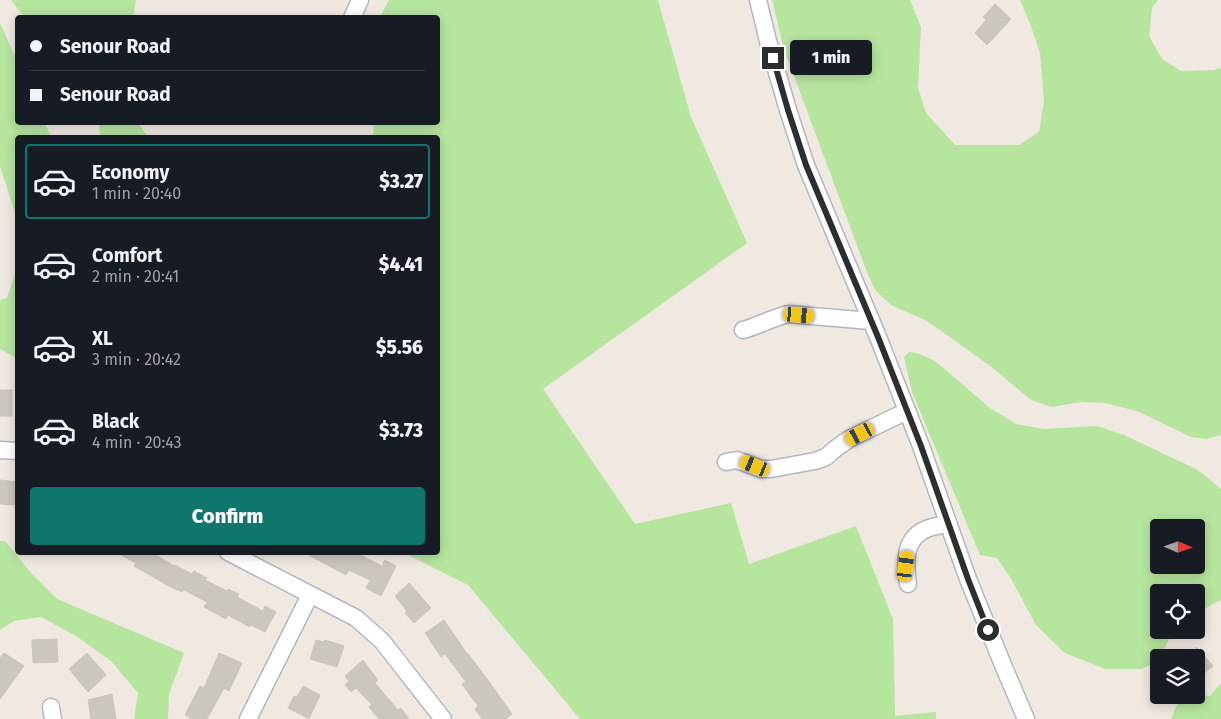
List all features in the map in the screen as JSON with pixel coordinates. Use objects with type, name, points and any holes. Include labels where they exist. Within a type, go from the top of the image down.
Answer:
[{"type":"street","points":[[353,15],[360,0]]},
{"type":"street","points":[[758,0],[788,110],[806,165],[921,446],[968,579],[1002,665],[1026,719]]},
{"type":"street","points":[[743,330],[788,314],[871,321]]},
{"type":"street","points":[[726,462],[737,460],[761,469],[771,469],[815,461],[826,457],[849,439],[907,411]]},
{"type":"street","points":[[0,450],[15,451]]},
{"type":"street","points":[[908,584],[906,566],[910,542],[916,535],[929,528],[948,524]]},
{"type":"street","points":[[234,555],[356,618],[382,640],[443,719]]},
{"type":"street","points":[[248,719],[310,595]]},
{"type":"green space","points":[[11,0],[136,0],[133,15],[23,15]]},
{"type":"green space","points":[[389,0],[658,0],[691,117],[747,243],[543,389],[635,524],[731,503],[749,564],[856,526],[893,619],[895,716],[936,712],[936,719],[580,719],[468,585],[408,555],[440,555],[440,135],[373,135],[374,125],[440,125],[440,15],[381,15]]},
{"type":"green space","points":[[772,0],[910,0],[921,27],[918,88],[926,113],[955,145],[1019,145],[1039,132],[1044,101],[1040,53],[1020,0],[1158,0],[1152,8],[1149,36],[1162,59],[1181,71],[1221,68],[1221,435],[1206,439],[1191,437],[1137,411],[1105,403],[1081,402],[1052,407],[1031,400],[989,365],[927,321],[891,305],[876,291],[868,275],[784,49]]},
{"type":"green space","points":[[0,23],[15,57],[15,125],[46,125],[50,135],[15,135],[15,213],[0,166]]},
{"type":"green space","points":[[99,125],[139,125],[147,135],[100,135]]},
{"type":"green space","points":[[15,274],[15,357],[0,349],[0,300],[7,298]]},
{"type":"green space","points":[[909,352],[917,353],[935,361],[990,408],[1016,424],[1044,429],[1097,426],[1124,435],[1198,470],[1221,489],[1221,600],[1205,608],[1205,584],[1150,584],[1150,639],[1169,639],[1164,649],[1150,649],[1150,665],[1141,669],[1105,669],[1065,653],[1036,625],[1010,577],[997,558],[980,555],[912,392],[904,357]]},
{"type":"green space","points":[[0,541],[5,541],[32,574],[57,599],[184,653],[169,694],[168,719],[134,719],[138,693],[111,661],[76,636],[41,617],[14,621],[0,630]]},
{"type":"green space","points":[[1221,683],[1221,719],[1171,719],[1177,704],[1205,704],[1205,696],[1210,696]]},
{"type":"building","points":[[995,4],[1011,19],[987,45],[975,33],[986,20],[983,17]]},
{"type":"building","points":[[0,390],[12,390],[12,416],[0,416]]},
{"type":"building","points":[[0,480],[15,482],[14,505],[0,504]]},
{"type":"building","points":[[121,555],[156,555],[192,574],[194,571],[207,578],[205,580],[227,591],[228,589],[239,594],[237,597],[263,611],[265,606],[276,612],[265,632],[251,625],[250,627],[228,615],[226,619],[204,607],[207,602],[184,590],[182,592],[169,586],[134,566],[136,563]]},
{"type":"building","points":[[309,555],[360,555],[382,566],[385,560],[396,566],[381,596],[366,588],[370,580],[349,570],[346,575]]},
{"type":"building","points":[[409,583],[431,608],[414,623],[405,613],[407,611],[395,596]]},
{"type":"building","points":[[444,620],[512,714],[506,719],[482,719],[475,709],[478,706],[462,684],[466,682],[445,654],[441,657],[425,633]]},
{"type":"building","points":[[57,639],[58,662],[33,663],[32,640]]},
{"type":"building","points":[[316,640],[324,642],[325,640],[344,646],[337,667],[310,659]]},
{"type":"building","points":[[4,653],[24,666],[0,699],[0,658]]},
{"type":"building","points":[[87,653],[106,675],[88,692],[69,669]]},
{"type":"building","points":[[219,653],[242,663],[229,691],[224,688],[207,719],[192,719],[185,715],[200,686],[204,688]]},
{"type":"building","points":[[1205,657],[1213,666],[1205,673]]},
{"type":"building","points":[[363,660],[378,680],[375,683],[398,710],[401,708],[409,719],[379,719],[369,707],[372,705],[356,688],[351,692],[345,685],[349,681],[345,676]]},
{"type":"building","points":[[303,686],[320,695],[309,719],[288,708],[294,696],[297,697]]},
{"type":"building","points":[[112,694],[116,719],[91,719],[88,700]]},
{"type":"route","points":[[773,58],[806,165],[921,446],[988,630]]}]
